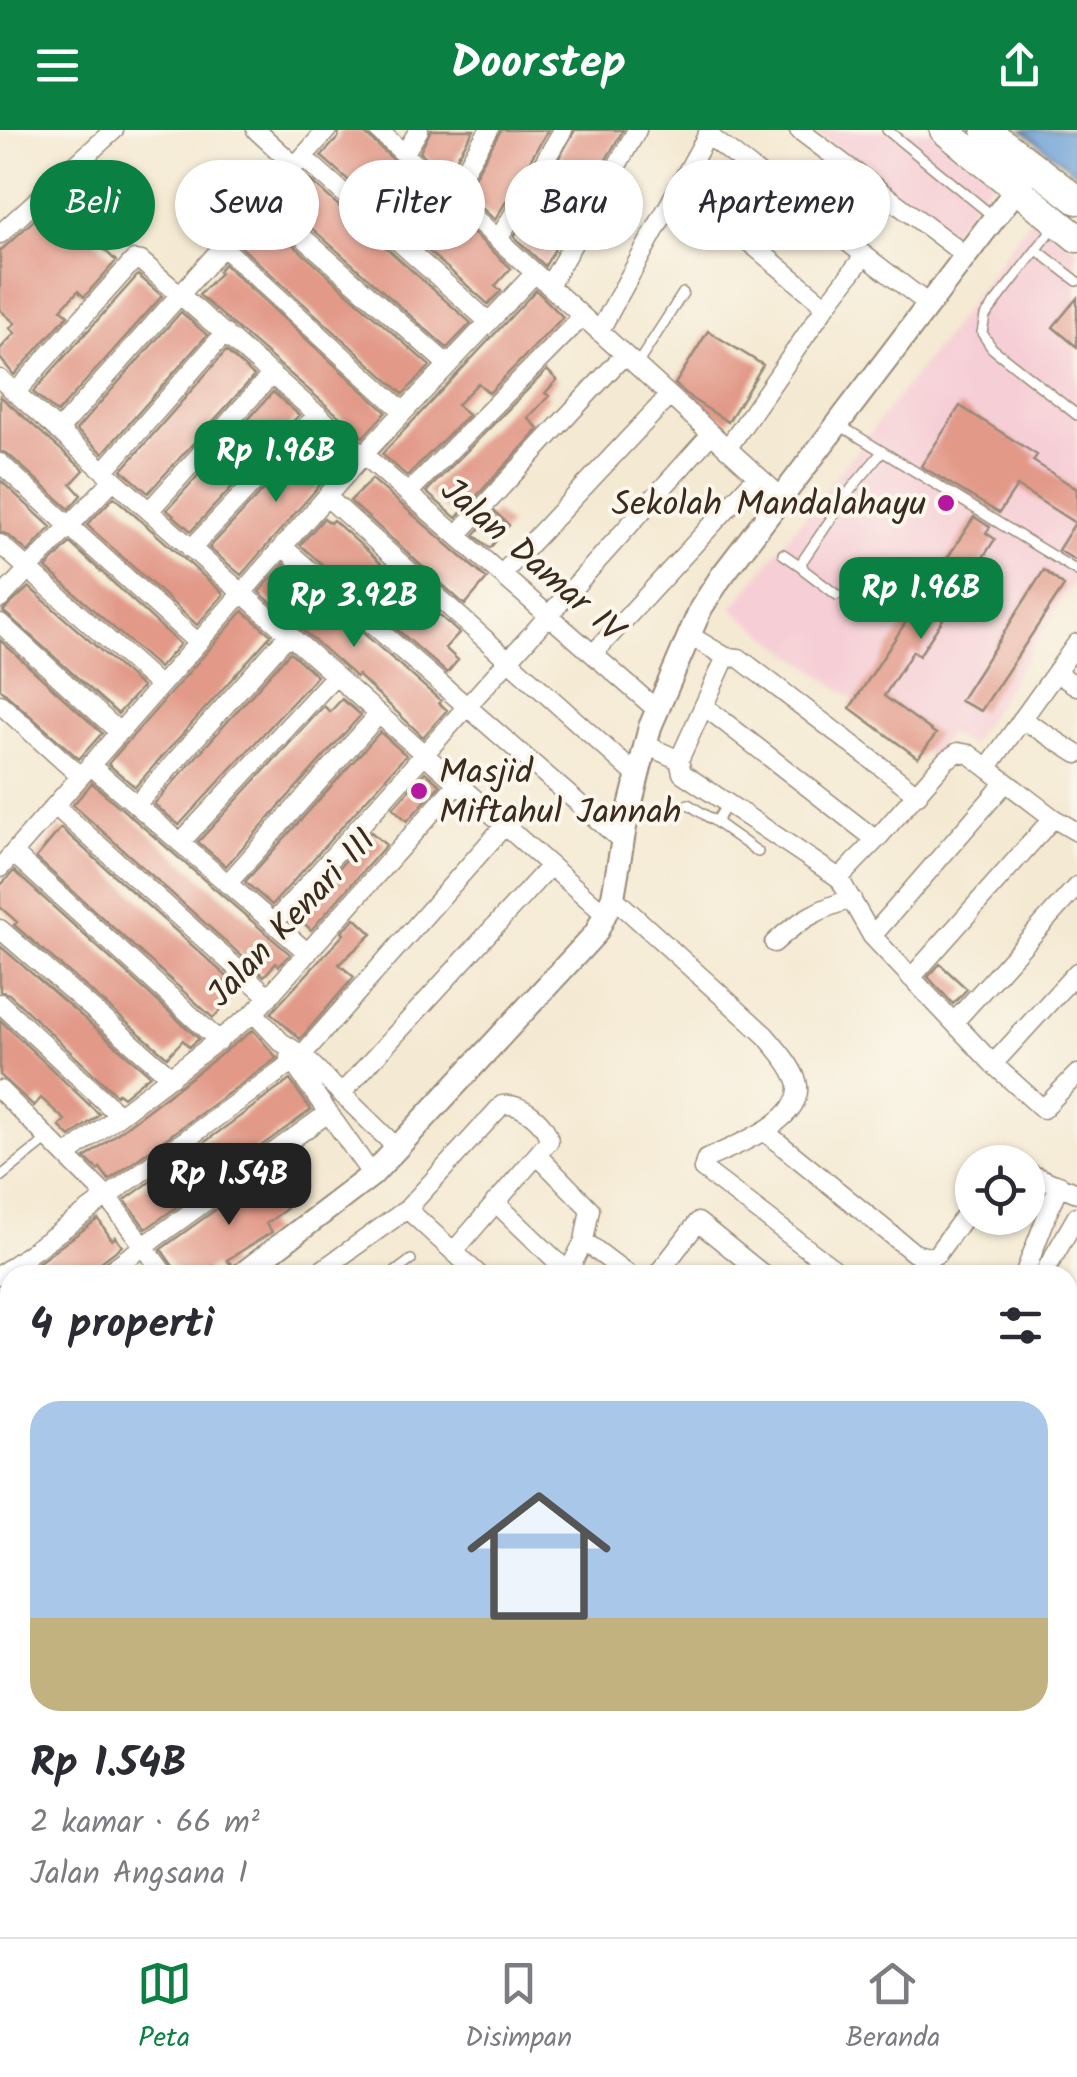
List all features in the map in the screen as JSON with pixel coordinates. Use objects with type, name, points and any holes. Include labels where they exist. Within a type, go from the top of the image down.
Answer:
[{"type":"main road","points":[[944,130],[1024,178],[1077,200]]},
{"type":"main road","points":[[986,130],[1067,230]]},
{"type":"street","points":[[0,234],[114,130]]},
{"type":"street","points":[[256,130],[298,160]]},
{"type":"street","points":[[300,160],[327,130]]},
{"type":"street","points":[[378,130],[411,160]]},
{"type":"street","points":[[404,154],[419,130]]},
{"type":"street","points":[[471,160],[489,130]]},
{"type":"street","points":[[498,240],[563,130]]},
{"type":"street","points":[[0,868],[364,454],[489,322],[542,280],[636,130]]},
{"type":"street","points":[[799,130],[965,255]]},
{"type":"street","points":[[694,160],[709,132],[928,304]]},
{"type":"street","points":[[319,178],[489,322]]},
{"type":"street","points":[[275,1265],[372,1175],[586,946],[610,906],[636,775],[656,709],[689,635],[721,577],[1024,178]]},
{"type":"street","points":[[598,332],[663,215]]},
{"type":"street","points":[[485,228],[782,498]]},
{"type":"street","points":[[58,431],[220,250]]},
{"type":"street","points":[[226,250],[404,412]]},
{"type":"street","points":[[317,250],[448,365]]},
{"type":"street","points":[[758,250],[826,306]]},
{"type":"street","points":[[727,448],[864,256]]},
{"type":"street","name":"Jalan Damar IV","points":[[14,392],[134,260],[142,261],[656,709]]},
{"type":"street","points":[[408,493],[582,317]]},
{"type":"street","points":[[0,599],[69,526],[226,333]]},
{"type":"street","points":[[456,535],[630,360]]},
{"type":"street","points":[[149,511],[272,374]]},
{"type":"street","points":[[0,379],[550,866],[610,906],[765,1035],[795,1076],[798,1091],[794,1106],[764,1131],[706,1159],[702,1167],[829,1265]]},
{"type":"street","points":[[502,574],[669,396]]},
{"type":"street","points":[[191,548],[318,414]]},
{"type":"street","points":[[272,922],[711,434]]},
{"type":"street","points":[[0,463],[198,643]]},
{"type":"street","points":[[592,654],[757,476]]},
{"type":"street","points":[[326,497],[636,775]]},
{"type":"street","points":[[0,544],[160,686]]},
{"type":"street","points":[[282,546],[622,841]]},
{"type":"street","points":[[0,623],[119,732]]},
{"type":"street","points":[[136,804],[288,634]]},
{"type":"street","points":[[689,635],[726,658],[739,658],[918,795]]},
{"type":"street","points":[[988,768],[1077,643]]},
{"type":"street","points":[[726,658],[679,760],[682,773],[839,878],[872,936],[1043,1110],[1077,1074]]},
{"type":"street","points":[[1056,672],[1077,686]]},
{"type":"street","points":[[180,843],[335,676]]},
{"type":"street","points":[[0,704],[85,771],[136,804],[308,954]]},
{"type":"street","points":[[704,706],[876,840]]},
{"type":"street","points":[[228,884],[378,714]]},
{"type":"street","points":[[1022,719],[1077,754]]},
{"type":"street","points":[[644,744],[679,760]]},
{"type":"street","points":[[839,878],[946,760],[958,752],[966,752],[1077,832]]},
{"type":"street","points":[[872,936],[1005,783]]},
{"type":"street","name":"Jalan Kenari III","points":[[67,1155],[254,1012],[457,784]]},
{"type":"street","points":[[55,806],[269,996]]},
{"type":"street","points":[[911,978],[1053,818]]},
{"type":"street","points":[[14,1265],[297,1059],[504,826]]},
{"type":"street","points":[[13,853],[219,1041]]},
{"type":"street","points":[[342,1094],[550,866]]},
{"type":"street","points":[[954,1022],[1077,886]]},
{"type":"street","points":[[774,943],[794,924],[820,908],[852,898]]},
{"type":"street","points":[[0,929],[171,1077]]},
{"type":"street","points":[[994,1064],[1077,972]]},
{"type":"street","points":[[0,1003],[119,1116]]},
{"type":"street","points":[[254,1012],[297,1059],[342,1094],[397,1148]]},
{"type":"street","points":[[297,1059],[372,1175]]},
{"type":"street","points":[[0,1090],[108,1198],[158,1265]]},
{"type":"street","points":[[329,1265],[408,1209],[502,1105],[521,1107],[546,1129],[549,1141],[454,1251]]},
{"type":"street","points":[[118,1265],[328,1112]]},
{"type":"street","points":[[764,1131],[914,1253],[928,1257],[937,1254],[955,1229]]},
{"type":"street","points":[[538,1156],[590,1209],[584,1241],[571,1265]]},
{"type":"street","points":[[1045,1179],[1077,1192]]},
{"type":"street","points":[[1028,1265],[1059,1184]]},
{"type":"street","points":[[495,1202],[559,1265]]},
{"type":"street","points":[[408,1209],[469,1265]]},
{"type":"street","points":[[1049,1265],[1077,1216]]},
{"type":"street","points":[[666,1265],[698,1222],[752,1265]]},
{"type":"street","points":[[584,1241],[616,1265]]},
{"type":"lane","points":[[887,130],[994,216]]},
{"type":"lane","points":[[1067,230],[1037,250],[985,316],[982,333],[992,348],[1077,415]]},
{"type":"lane","points":[[1037,250],[1077,282]]},
{"type":"lane","points":[[630,360],[683,294]]},
{"type":"lane","points":[[838,424],[1077,571]]},
{"type":"lane","points":[[802,568],[802,560],[882,452]]},
{"type":"lane","points":[[783,554],[837,595]]},
{"type":"lane","points":[[716,822],[728,803]]},
{"type":"lane","points":[[688,804],[758,852]]},
{"type":"lane","points":[[0,1176],[49,1138]]},
{"type":"lane","points":[[404,1265],[411,1260]]},
{"type":"shaded area","points":[[814,130],[931,130],[994,179],[950,233],[890,188],[890,160],[854,160]]},
{"type":"shaded area","name":"Sekolah Mandalahayu","points":[[1033,215],[1077,249],[1077,576],[970,746],[948,733],[931,757],[732,609],[953,326]]},
{"type":"water","points":[[1022,130],[1077,130],[1077,174]]},
{"type":"building","points":[[339,130],[361,130],[394,160],[339,160],[339,172],[321,156],[338,138]]},
{"type":"building","points":[[431,130],[474,130],[455,160],[429,160],[420,152]]},
{"type":"building","points":[[501,130],[548,130],[530,160],[505,160],[505,203],[495,220],[485,211],[484,160]]},
{"type":"building","points":[[575,130],[623,130],[606,160],[558,160]]},
{"type":"building","points":[[319,188],[339,206],[339,250],[389,250],[471,323],[447,348],[319,235]]},
{"type":"building","points":[[30,224],[30,250],[105,250],[116,261],[84,297],[78,291],[61,309],[68,315],[14,375],[0,358],[0,349],[15,333],[10,328],[15,323],[0,310],[0,251]]},
{"type":"building","points":[[485,244],[511,268],[495,286],[501,291],[488,304],[427,250],[485,250]]},
{"type":"building","points":[[244,250],[299,250],[430,366],[403,394]]},
{"type":"building","points":[[528,250],[554,250],[545,266]]},
{"type":"building","points":[[224,264],[386,412],[363,437],[199,295]]},
{"type":"building","points":[[138,275],[162,296],[57,413],[33,392]]},
{"type":"building","points":[[536,290],[563,317],[489,393],[478,383],[457,405],[468,415],[407,476],[382,454]]},
{"type":"building","points":[[1077,298],[1077,347],[1053,327]]},
{"type":"building","points":[[181,312],[207,335],[103,453],[76,430]]},
{"type":"building","points":[[708,331],[763,365],[728,422],[675,384]]},
{"type":"building","points":[[226,351],[254,376],[148,493],[122,470]]},
{"type":"building","points":[[547,370],[557,380],[545,393],[549,396],[528,418],[539,429],[456,518],[426,492]]},
{"type":"building","points":[[273,392],[299,415],[191,531],[167,510]]},
{"type":"building","points":[[0,396],[84,470],[71,484],[81,495],[69,509],[0,451]]},
{"type":"building","points":[[960,406],[1037,455],[1033,461],[1077,489],[1077,561],[1058,550],[1075,523],[1017,486],[999,513],[921,466]]},
{"type":"building","points":[[318,432],[335,447],[331,452],[341,461],[241,575],[209,548]]},
{"type":"building","points":[[372,479],[487,579],[465,605],[350,501]]},
{"type":"building","points":[[0,480],[51,527],[28,552],[0,532]]},
{"type":"building","points":[[114,497],[224,594],[197,625],[87,525]]},
{"type":"building","points":[[495,512],[509,525],[490,548],[474,535]]},
{"type":"building","points":[[974,517],[990,527],[986,533],[995,539],[919,656],[913,651],[884,696],[936,734],[918,758],[850,708]]},
{"type":"building","points":[[324,518],[330,523],[333,520],[459,633],[445,648],[458,660],[447,673],[300,545]]},
{"type":"building","points":[[70,543],[180,644],[159,668],[46,568]]},
{"type":"building","points":[[284,564],[441,701],[447,710],[423,737],[358,675],[259,592]]},
{"type":"building","points":[[1044,570],[1064,586],[981,711],[960,701]]},
{"type":"building","points":[[29,587],[142,687],[118,714],[3,611]]},
{"type":"building","points":[[243,611],[271,635],[135,787],[108,764]]},
{"type":"building","points":[[0,640],[102,733],[79,759],[0,689]]},
{"type":"building","points":[[290,652],[317,676],[179,825],[154,804]]},
{"type":"building","points":[[342,699],[361,715],[226,866],[198,842],[324,706],[330,712]]},
{"type":"building","points":[[380,732],[406,755],[272,905],[245,882]]},
{"type":"building","points":[[425,772],[440,785],[407,821],[393,808]]},
{"type":"building","points":[[92,783],[290,954],[279,966],[276,963],[264,976],[73,805]]},
{"type":"building","points":[[61,828],[243,991],[228,978],[224,982],[234,996],[213,1018],[36,858]]},
{"type":"building","points":[[371,832],[386,845],[311,930],[296,916]]},
{"type":"building","points":[[14,871],[199,1039],[189,1047],[183,1040],[167,1057],[14,925],[17,922],[0,907],[0,886]]},
{"type":"building","points":[[355,918],[372,934],[339,964],[354,977],[300,1039],[271,1013]]},
{"type":"building","points":[[0,946],[150,1075],[123,1097],[116,1095],[9,994],[0,991]]},
{"type":"building","points":[[940,964],[967,989],[953,1004],[928,977]]},
{"type":"building","points":[[0,1020],[99,1114],[70,1137],[59,1126],[65,1120],[41,1098],[34,1106],[0,1075]]},
{"type":"building","points":[[253,1030],[277,1058],[109,1180],[85,1158]]},
{"type":"building","points":[[290,1080],[311,1110],[146,1229],[125,1200]]},
{"type":"building","points":[[279,1164],[290,1180],[274,1192],[286,1209],[266,1224],[272,1232],[227,1260],[230,1265],[172,1265],[161,1249]]},
{"type":"building","points":[[98,1219],[112,1240],[115,1237],[122,1246],[97,1265],[35,1265]]},
{"type":"place","name":"Sekolah Mandalahayu","points":[[946,503]]},
{"type":"place","name":"Masjid Miftahul Jannah","points":[[419,791]]}]
